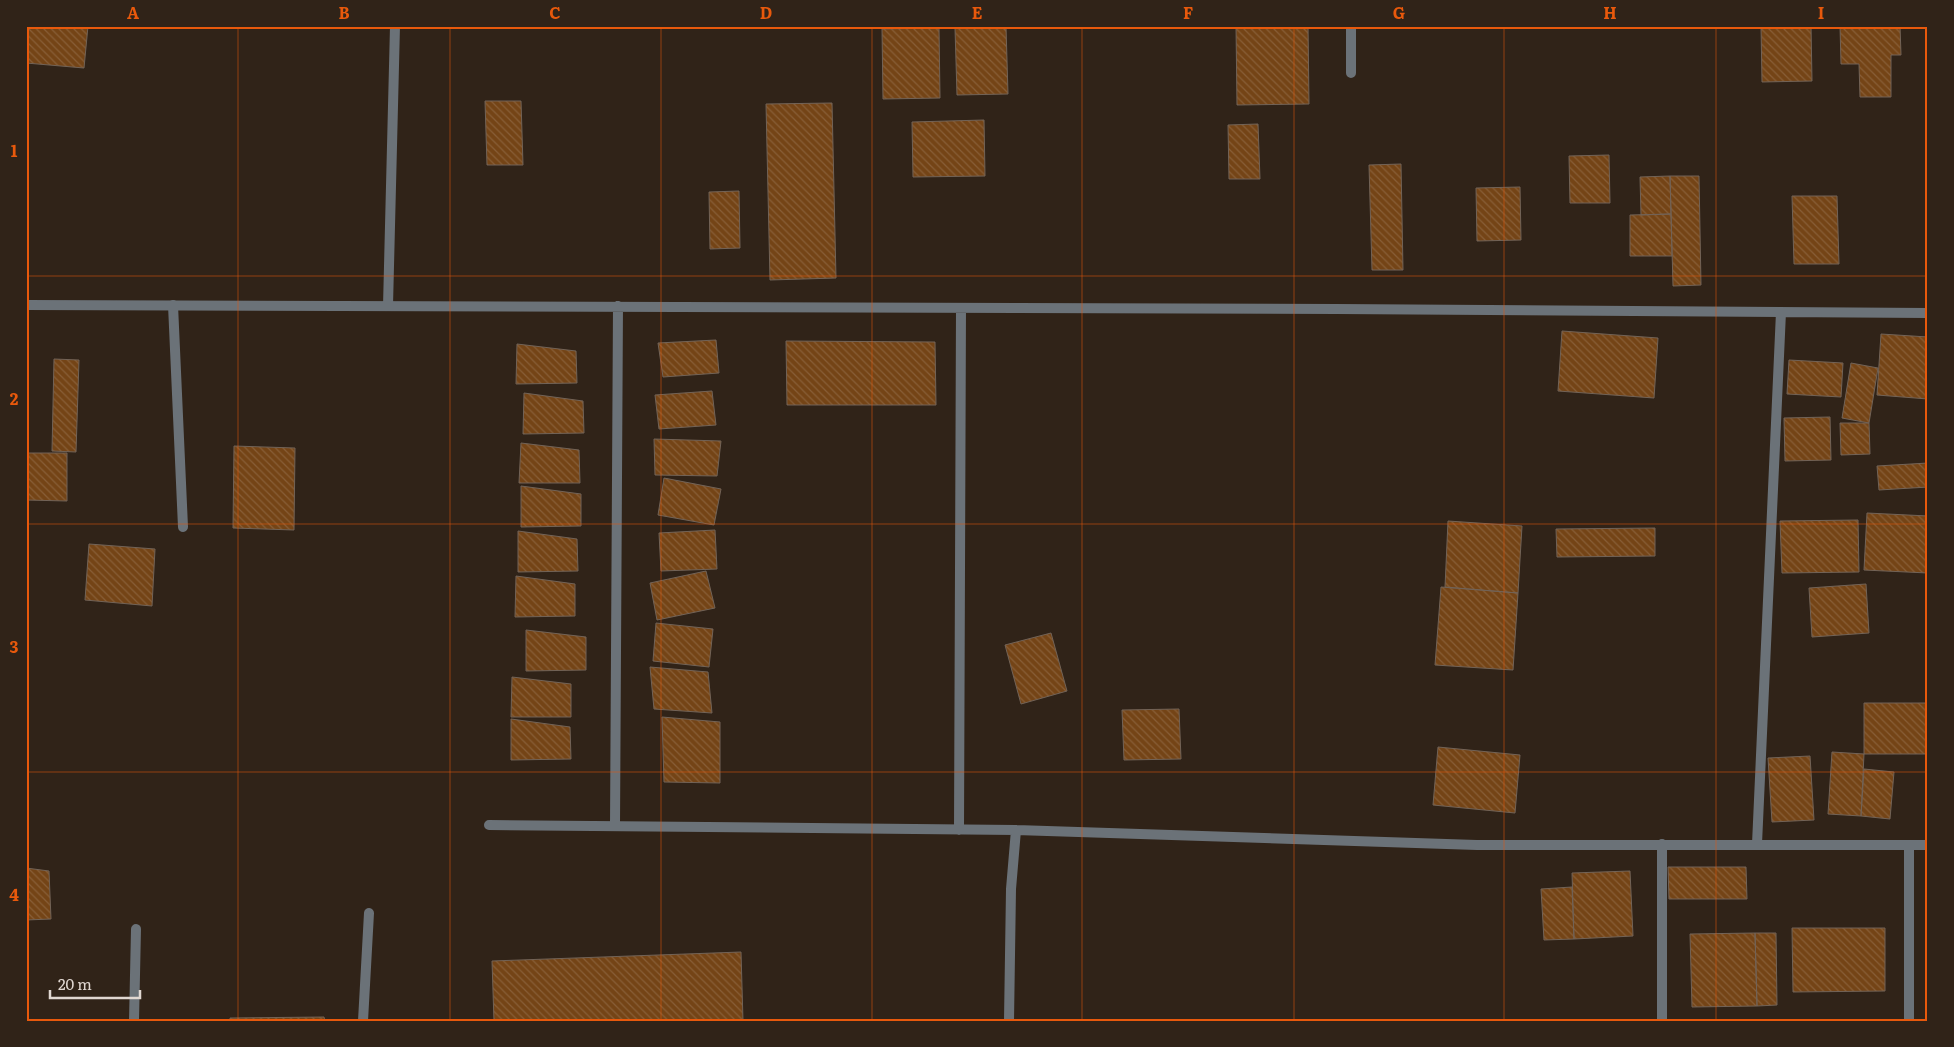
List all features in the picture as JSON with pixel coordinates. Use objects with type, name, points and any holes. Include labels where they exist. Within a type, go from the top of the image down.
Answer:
[{"type":"street","points":[[388,306],[395,26]]},
{"type":"street","points":[[1350,73],[1351,26]]},
{"type":"street","points":[[26,305],[1928,313]]},
{"type":"street","points":[[173,305],[183,527]]},
{"type":"street","points":[[615,826],[618,306]]},
{"type":"street","points":[[959,830],[961,308]]},
{"type":"street","points":[[1757,844],[1781,312]]},
{"type":"street","points":[[489,825],[1016,830],[1477,845],[1928,845]]},
{"type":"street","points":[[1009,1021],[1011,889],[1016,830]]},
{"type":"street","points":[[1662,844],[1662,1021]]},
{"type":"street","points":[[1909,845],[1909,1021]]},
{"type":"street","points":[[363,1021],[368,913]]},
{"type":"street","points":[[134,1021],[136,929]]},
{"type":"building","points":[[26,26],[88,26],[84,68],[26,63]]},
{"type":"building","points":[[1236,26],[1308,26],[1309,104],[1237,105]]},
{"type":"building","points":[[1761,26],[1811,26],[1812,81],[1762,82]]},
{"type":"building","points":[[1840,26],[1900,26],[1901,55],[1891,55],[1891,97],[1860,97],[1859,64],[1841,64]]},
{"type":"building","points":[[1006,27],[1008,94],[957,95],[955,28]]},
{"type":"building","points":[[939,28],[940,98],[883,99],[882,29]]},
{"type":"building","points":[[485,101],[521,101],[523,165],[487,165]]},
{"type":"building","points":[[832,103],[836,278],[770,280],[766,104]]},
{"type":"building","points":[[984,120],[985,176],[913,177],[912,122]]},
{"type":"building","points":[[1258,124],[1260,179],[1229,179],[1228,125]]},
{"type":"building","points":[[1609,155],[1610,203],[1570,203],[1569,156]]},
{"type":"building","points":[[1401,164],[1403,270],[1372,270],[1369,165]]},
{"type":"building","points":[[1670,176],[1671,214],[1641,215],[1640,177]]},
{"type":"building","points":[[1670,176],[1699,176],[1701,285],[1673,286]]},
{"type":"building","points":[[1520,187],[1521,240],[1477,241],[1476,188]]},
{"type":"building","points":[[739,191],[740,248],[710,249],[709,192]]},
{"type":"building","points":[[1792,196],[1837,196],[1839,264],[1794,264]]},
{"type":"building","points":[[1671,214],[1672,256],[1630,256],[1630,215]]},
{"type":"building","points":[[1562,331],[1658,338],[1654,398],[1558,391]]},
{"type":"building","points":[[1881,334],[1928,337],[1928,399],[1877,395]]},
{"type":"building","points":[[716,340],[719,373],[663,377],[658,343]]},
{"type":"building","points":[[786,341],[935,342],[936,405],[787,405]]},
{"type":"building","points":[[517,344],[576,351],[577,383],[516,384]]},
{"type":"building","points":[[54,359],[79,360],[76,452],[52,451]]},
{"type":"building","points":[[1789,360],[1843,363],[1841,397],[1787,394]]},
{"type":"building","points":[[1851,363],[1878,368],[1869,423],[1842,418]]},
{"type":"building","points":[[712,391],[716,425],[659,429],[655,395]]},
{"type":"building","points":[[524,393],[583,401],[584,433],[523,434]]},
{"type":"building","points":[[1830,417],[1831,460],[1785,461],[1784,418]]},
{"type":"building","points":[[1840,423],[1869,423],[1870,454],[1841,455]]},
{"type":"building","points":[[654,439],[721,441],[717,476],[655,475]]},
{"type":"building","points":[[521,443],[579,450],[580,483],[519,483]]},
{"type":"building","points":[[234,446],[295,448],[294,530],[233,528]]},
{"type":"building","points":[[26,453],[67,453],[67,501],[26,500]]},
{"type":"building","points":[[1928,463],[1928,487],[1879,490],[1877,466]]},
{"type":"building","points":[[664,478],[721,489],[714,525],[658,515]]},
{"type":"building","points":[[521,486],[581,494],[581,526],[521,527]]},
{"type":"building","points":[[1867,513],[1928,516],[1928,573],[1864,570]]},
{"type":"building","points":[[1858,520],[1859,572],[1782,573],[1780,521]]},
{"type":"building","points":[[1448,521],[1522,526],[1518,593],[1445,587]]},
{"type":"building","points":[[1655,528],[1655,556],[1557,557],[1556,529]]},
{"type":"building","points":[[715,530],[717,569],[661,571],[659,533]]},
{"type":"building","points":[[518,531],[577,539],[578,571],[518,572]]},
{"type":"building","points":[[89,544],[155,549],[152,606],[85,600]]},
{"type":"building","points":[[706,571],[715,608],[657,620],[650,583]]},
{"type":"building","points":[[516,576],[575,584],[575,616],[515,617]]},
{"type":"building","points":[[1866,584],[1869,633],[1812,637],[1809,588]]},
{"type":"building","points":[[1441,587],[1518,593],[1513,670],[1435,665]]},
{"type":"building","points":[[656,623],[713,629],[709,667],[653,661]]},
{"type":"building","points":[[526,630],[586,637],[586,670],[526,671]]},
{"type":"building","points":[[1051,633],[1067,691],[1021,704],[1005,645]]},
{"type":"building","points":[[650,667],[708,672],[712,713],[654,709]]},
{"type":"building","points":[[512,677],[571,684],[571,717],[511,717]]},
{"type":"building","points":[[1864,703],[1928,703],[1928,754],[1864,754]]},
{"type":"building","points":[[1179,709],[1181,759],[1124,760],[1122,710]]},
{"type":"building","points":[[662,717],[720,722],[720,783],[664,782]]},
{"type":"building","points":[[511,719],[570,727],[571,759],[511,760]]},
{"type":"building","points":[[1438,747],[1520,755],[1515,813],[1433,805]]},
{"type":"building","points":[[1832,752],[1864,754],[1861,816],[1828,814]]},
{"type":"building","points":[[1810,756],[1814,820],[1772,822],[1768,758]]},
{"type":"building","points":[[1864,769],[1894,772],[1890,819],[1861,816]]},
{"type":"building","points":[[1668,867],[1746,867],[1747,899],[1669,899]]},
{"type":"building","points":[[26,868],[49,871],[51,919],[26,920]]},
{"type":"building","points":[[1630,871],[1633,936],[1574,939],[1572,873]]},
{"type":"building","points":[[1572,887],[1574,939],[1544,940],[1541,889]]},
{"type":"building","points":[[1792,928],[1885,928],[1885,991],[1793,992]]},
{"type":"building","points":[[1755,933],[1757,1006],[1692,1007],[1690,934]]},
{"type":"building","points":[[1755,933],[1776,933],[1777,1005],[1757,1006]]},
{"type":"building","points":[[741,952],[743,1021],[494,1021],[492,961]]},
{"type":"building","points":[[324,1017],[325,1021],[230,1021],[230,1018]]}]
